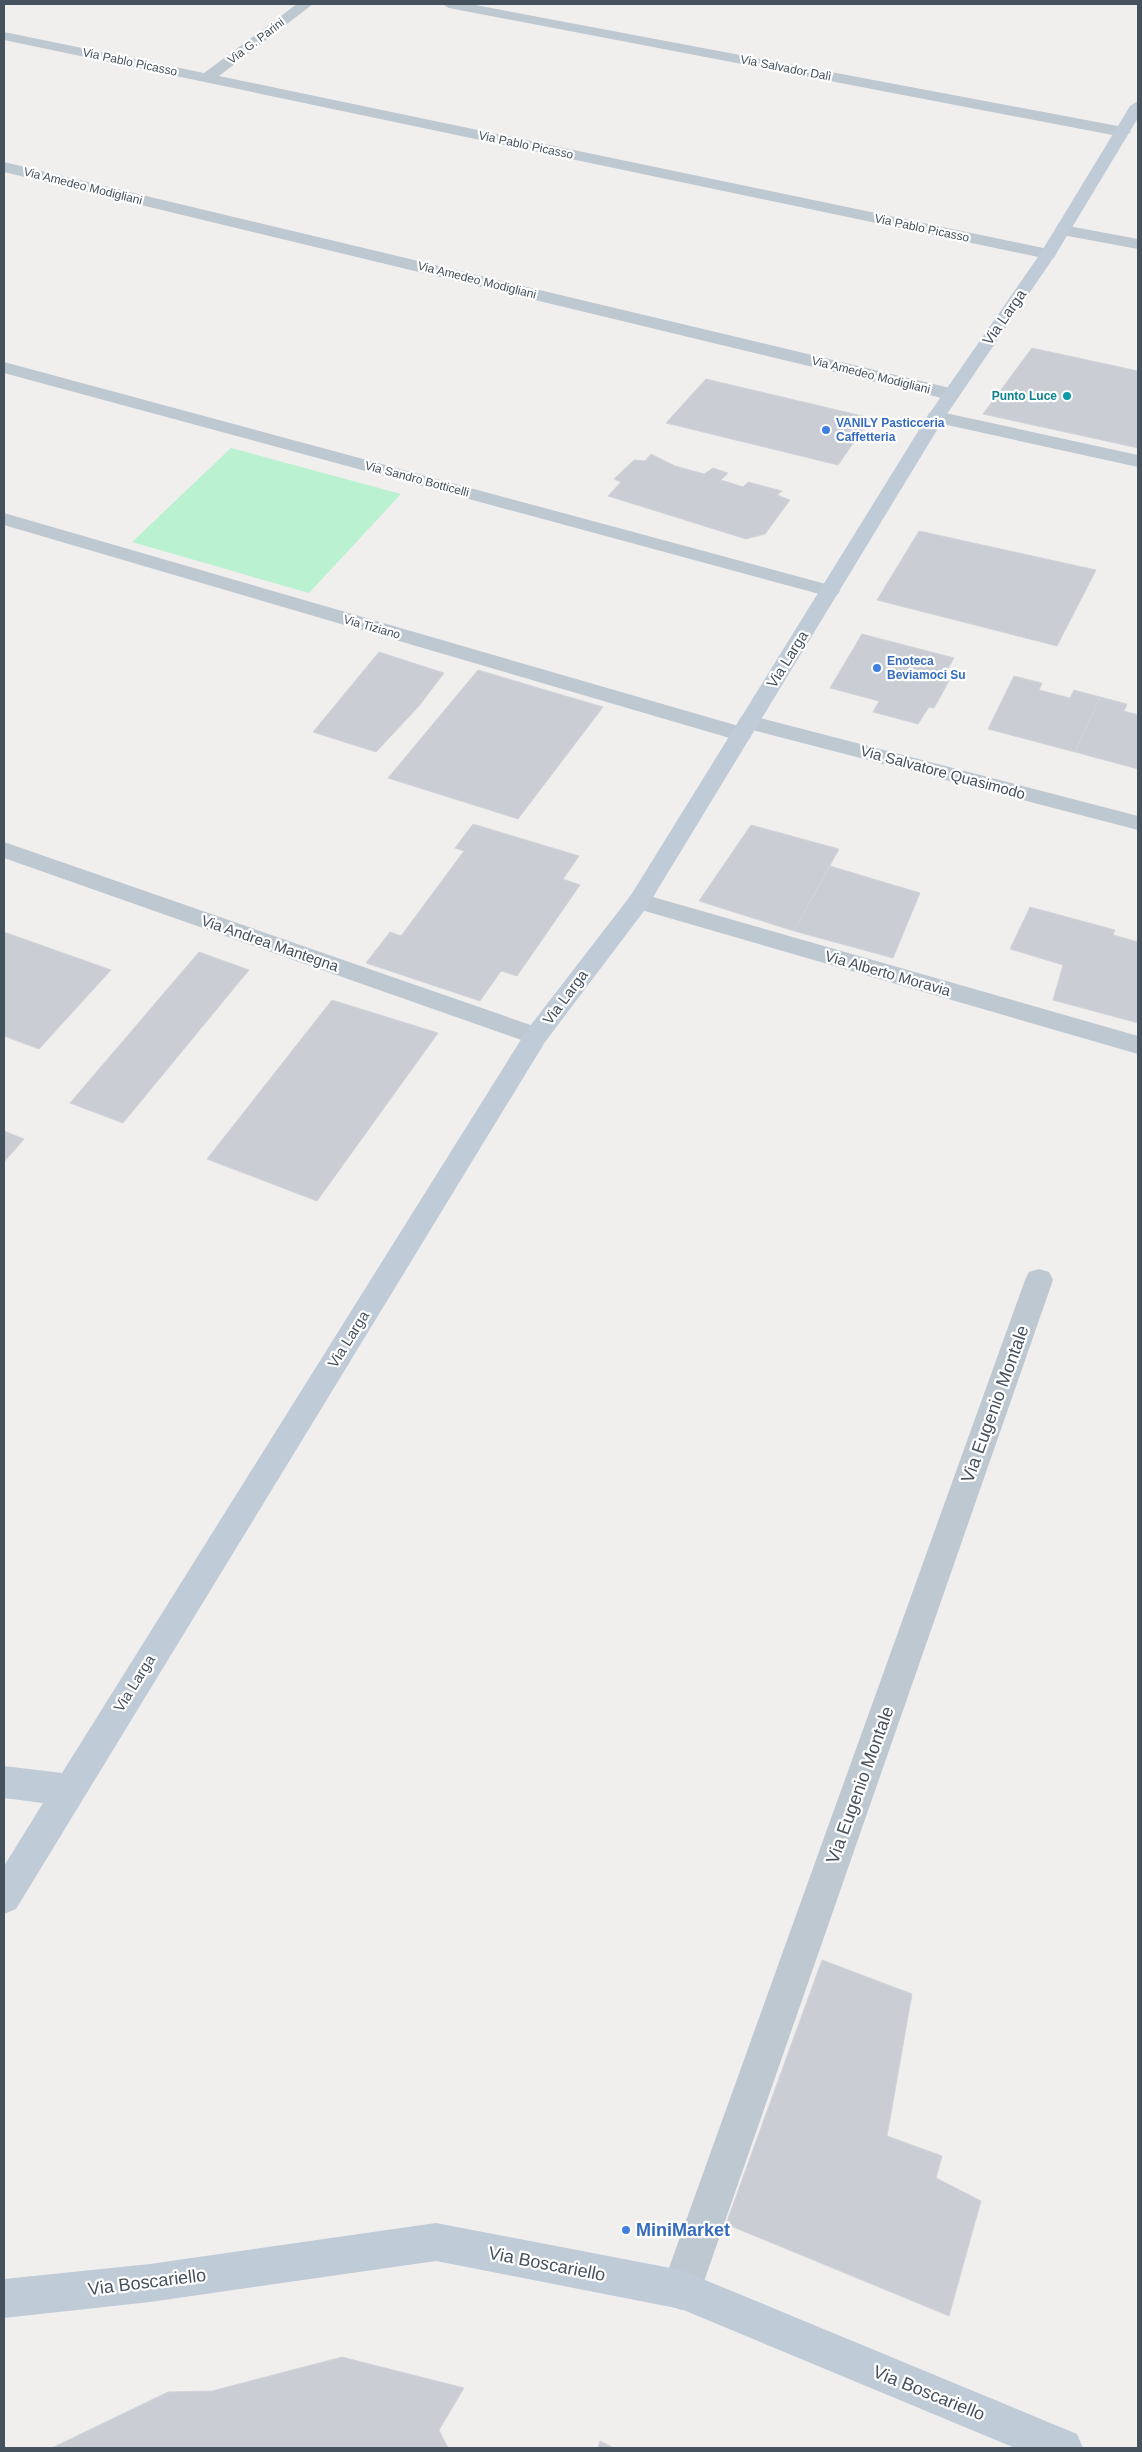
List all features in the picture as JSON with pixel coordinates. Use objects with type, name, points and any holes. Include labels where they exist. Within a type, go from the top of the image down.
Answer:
[{"type":"street","name":"Via G. Parini","points":[[207,78],[306,4]]},
{"type":"street","name":"Via Salvador Dalì","points":[[449,4],[1123,132]]},
{"type":"street","name":"Via Pablo Picasso","points":[[4,36],[1048,254]]},
{"type":"street","name":"Via Larga","points":[[6,1888],[536,1036],[638,901],[936,416],[1048,254],[1138,106]]},
{"type":"street","name":"Via Amedeo Modigliani","points":[[4,167],[950,394]]},
{"type":"street","points":[[1063,230],[1138,244]]},
{"type":"street","name":"Via Sandro Botticelli","points":[[4,367],[830,591]]},
{"type":"street","points":[[936,416],[1138,461]]},
{"type":"street","name":"Via Tiziano","points":[[4,519],[745,728]]},
{"type":"street","name":"Via Salvatore Quasimodo","points":[[745,728],[1138,823]]},
{"type":"street","name":"Via Andrea Mantegna","points":[[4,850],[536,1036]]},
{"type":"street","name":"Via Alberto Moravia","points":[[638,901],[1138,1045]]},
{"type":"street","name":"Via Eugenio Montale","points":[[681,2290],[1039,1280]]},
{"type":"street","points":[[4,1782],[68,1790]]},
{"type":"street","name":"Via Boscariello","points":[[4,2299],[150,2283],[436,2242],[681,2290],[1062,2448]]},
{"type":"green space","points":[[231,448],[401,494],[309,593],[132,542]]},
{"type":"building","name":"Punto Luce","points":[[1032,348],[1138,371],[1138,448],[983,414]]},
{"type":"building","points":[[706,379],[871,418],[838,465],[666,423]]},
{"type":"building","points":[[651,454],[675,466],[704,474],[713,468],[728,473],[721,480],[743,487],[748,482],[782,491],[777,495],[790,500],[765,534],[746,539],[608,496],[621,482],[614,479],[634,460],[645,461]]},
{"type":"building","points":[[919,531],[1096,570],[1057,646],[877,600]]},
{"type":"building","points":[[862,634],[954,658],[942,679],[949,681],[934,708],[929,707],[918,724],[873,712],[879,701],[830,688]]},
{"type":"building","points":[[379,652],[444,673],[419,706],[376,752],[313,732]]},
{"type":"building","points":[[478,670],[603,707],[518,819],[388,778]]},
{"type":"building","points":[[1014,676],[1042,683],[1039,690],[1070,698],[1074,690],[1100,697],[1075,752],[988,729]]},
{"type":"building","points":[[1100,697],[1127,704],[1124,711],[1138,715],[1138,769],[1075,752]]},
{"type":"building","points":[[473,824],[579,856],[563,879],[580,885],[517,976],[501,971],[480,1001],[366,963],[390,932],[401,936],[464,851],[455,848]]},
{"type":"building","points":[[751,825],[839,849],[794,931],[699,901]]},
{"type":"building","points":[[830,866],[920,893],[893,958],[794,931]]},
{"type":"building","points":[[1030,907],[1115,930],[1113,935],[1138,942],[1138,1023],[1053,1000],[1063,965],[1010,949]]},
{"type":"building","points":[[4,932],[111,970],[39,1049],[4,1036]]},
{"type":"building","points":[[199,952],[249,970],[123,1123],[70,1103]]},
{"type":"building","points":[[332,1000],[438,1033],[317,1201],[207,1159]]},
{"type":"building","points":[[4,1131],[24,1139],[4,1162]]},
{"type":"building","points":[[822,1960],[912,1994],[887,2136],[942,2156],[936,2178],[981,2201],[949,2316],[726,2224]]},
{"type":"building","points":[[342,2357],[464,2388],[439,2430],[448,2448],[52,2448],[168,2392],[212,2391]]},
{"type":"building","points":[[600,2441],[614,2448],[598,2448]]},
{"type":"place","name":"Punto Luce","points":[[1067,396]]},
{"type":"place","name":"VANILY Pasticceria Caffetteria","points":[[826,430]]},
{"type":"place","name":"Enoteca Beviamoci Su","points":[[877,668]]},
{"type":"place","name":"MiniMarket","points":[[626,2230]]}]
